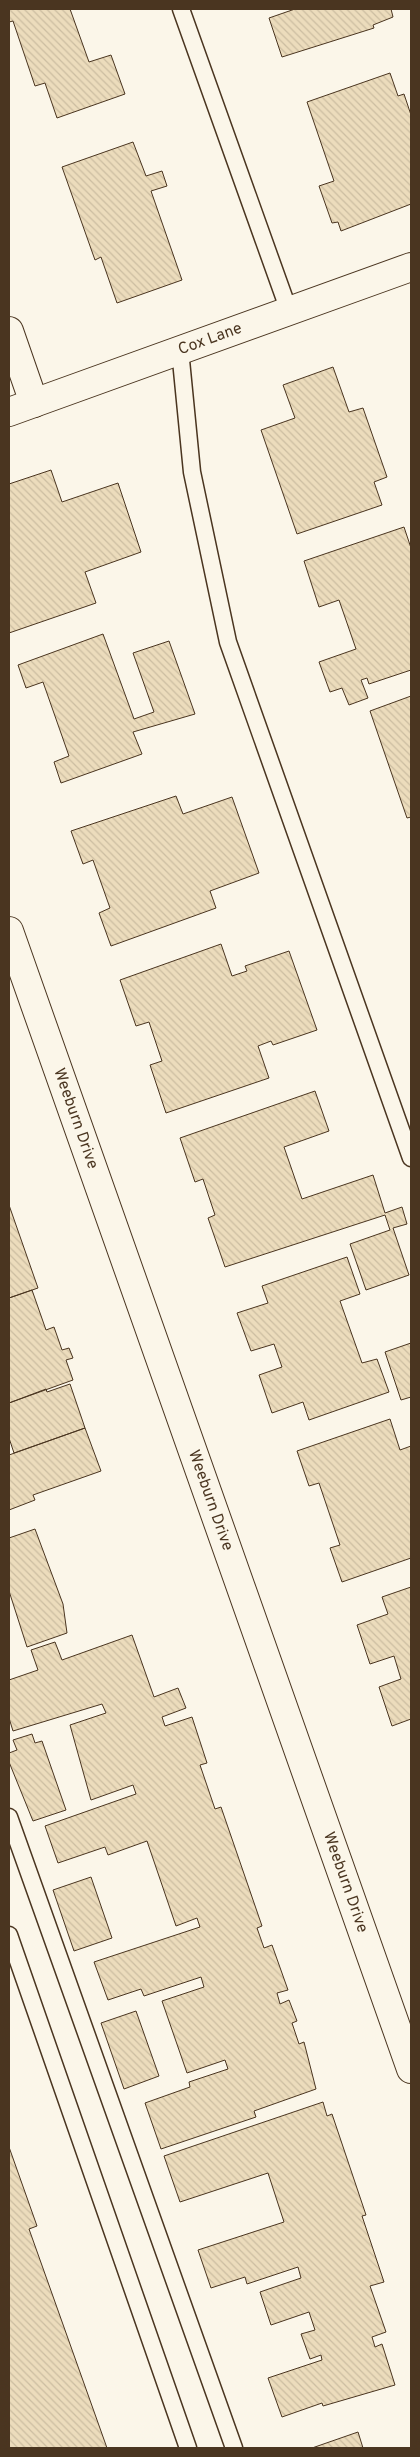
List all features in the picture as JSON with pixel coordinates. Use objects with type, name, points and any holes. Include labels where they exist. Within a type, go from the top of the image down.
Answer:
[{"type":"street","name":"Cox Lane","points":[[9,412],[411,267]]},
{"type":"street","points":[[9,331],[34,403]]},
{"type":"street","name":"Weeburn Drive","points":[[9,931],[411,2069]]},
{"type":"lane","points":[[181,9],[290,311]]},
{"type":"lane","points":[[180,350],[192,472],[228,642],[411,1158]]},
{"type":"lane","points":[[9,1817],[234,2448]]},
{"type":"lane","points":[[9,1935],[188,2448]]},
{"type":"building","points":[[9,9],[70,9],[89,62],[111,55],[125,94],[57,118],[45,83],[35,86],[13,21],[9,22]]},
{"type":"building","points":[[295,9],[391,9],[393,17],[373,25],[374,28],[282,57],[269,18]]},
{"type":"building","points":[[390,73],[398,96],[404,94],[411,115],[411,204],[341,231],[338,222],[332,223],[319,186],[334,181],[307,102]]},
{"type":"building","points":[[133,142],[146,176],[162,171],[167,186],[151,191],[182,280],[117,303],[101,257],[95,260],[62,167]]},
{"type":"building","points":[[333,367],[349,412],[363,408],[387,477],[374,482],[382,505],[297,534],[261,430],[295,418],[283,385]]},
{"type":"building","points":[[51,470],[62,502],[118,483],[141,552],[85,572],[96,603],[9,633],[9,484]]},
{"type":"building","points":[[404,527],[411,548],[411,670],[369,684],[367,678],[361,680],[368,698],[349,705],[342,688],[330,692],[319,662],[356,649],[339,600],[319,607],[304,561]]},
{"type":"building","points":[[103,634],[134,719],[154,712],[133,653],[169,641],[195,714],[133,732],[142,754],[61,783],[54,762],[69,756],[43,682],[26,688],[18,665]]},
{"type":"building","points":[[411,696],[411,817],[407,818],[370,711]]},
{"type":"building","points":[[176,796],[183,814],[232,797],[259,873],[210,891],[216,908],[111,946],[99,913],[110,908],[93,860],[83,864],[71,831]]},
{"type":"building","points":[[221,944],[232,976],[247,971],[245,966],[289,951],[317,1030],[273,1045],[271,1041],[258,1046],[269,1078],[166,1113],[150,1065],[162,1061],[149,1022],[136,1026],[120,980]]},
{"type":"building","points":[[315,1091],[329,1131],[284,1147],[302,1199],[373,1175],[385,1213],[402,1207],[407,1224],[393,1228],[409,1275],[366,1290],[350,1244],[390,1230],[385,1215],[225,1267],[208,1218],[215,1215],[203,1179],[195,1182],[180,1138]]},
{"type":"building","points":[[9,1205],[38,1288],[9,1298]]},
{"type":"building","points":[[347,1257],[360,1294],[340,1301],[362,1363],[377,1359],[389,1392],[309,1420],[303,1402],[272,1413],[259,1375],[282,1367],[274,1344],[251,1351],[237,1313],[268,1303],[262,1286]]},
{"type":"building","points":[[32,1290],[46,1330],[54,1327],[62,1350],[69,1348],[73,1358],[66,1360],[73,1380],[9,1403],[9,1298]]},
{"type":"building","points":[[411,1343],[411,1397],[401,1400],[385,1352]]},
{"type":"building","points":[[70,1384],[85,1428],[14,1453],[9,1438],[9,1403],[46,1389],[47,1392]]},
{"type":"building","points":[[390,1419],[400,1450],[411,1446],[411,1558],[342,1582],[330,1548],[340,1545],[319,1483],[309,1486],[297,1451]]},
{"type":"building","points":[[85,1428],[101,1471],[33,1495],[35,1500],[9,1510],[9,1455]]},
{"type":"building","points":[[35,1529],[63,1604],[67,1633],[27,1647],[9,1591],[9,1538]]},
{"type":"building","points":[[411,1587],[411,1719],[392,1726],[379,1687],[401,1679],[394,1656],[370,1664],[357,1625],[388,1614],[382,1597]]},
{"type":"building","points":[[132,1635],[154,1697],[178,1688],[186,1708],[162,1717],[165,1726],[192,1717],[207,1763],[200,1765],[215,1809],[221,1807],[262,1926],[257,1928],[264,1948],[272,1945],[288,1990],[277,1993],[280,2004],[289,2000],[297,2021],[292,2023],[299,2044],[304,2042],[316,2089],[254,2111],[256,2117],[161,2149],[145,2103],[190,2087],[189,2082],[228,2069],[225,2060],[187,2073],[162,2001],[204,1987],[201,1977],[144,1996],[141,1989],[108,2000],[94,1962],[200,1927],[197,1918],[176,1926],[147,1841],[108,1855],[105,1847],[58,1863],[45,1826],[136,1794],[133,1785],[91,1800],[70,1725],[106,1713],[102,1704],[13,1731],[9,1718],[9,1680],[38,1670],[31,1650],[55,1642],[62,1660]]},
{"type":"building","points":[[32,1734],[35,1743],[42,1741],[66,1810],[33,1821],[9,1762],[9,1753],[17,1750],[13,1740]]},
{"type":"building","points":[[91,1877],[112,1938],[74,1951],[53,1890]]},
{"type":"building","points":[[136,2011],[159,2076],[124,2089],[101,2023]]},
{"type":"building","points":[[323,2102],[327,2116],[332,2114],[366,2215],[362,2216],[384,2282],[370,2286],[386,2332],[372,2337],[375,2347],[382,2344],[395,2385],[323,2406],[322,2403],[282,2417],[268,2378],[322,2360],[321,2355],[310,2359],[301,2334],[315,2330],[309,2312],[271,2325],[260,2292],[301,2278],[298,2267],[247,2284],[245,2277],[211,2288],[198,2250],[284,2222],[268,2173],[180,2202],[164,2156]]},
{"type":"building","points":[[9,2147],[37,2226],[29,2229],[107,2448],[9,2448]]},
{"type":"building","points":[[358,2432],[363,2448],[312,2448]]}]
